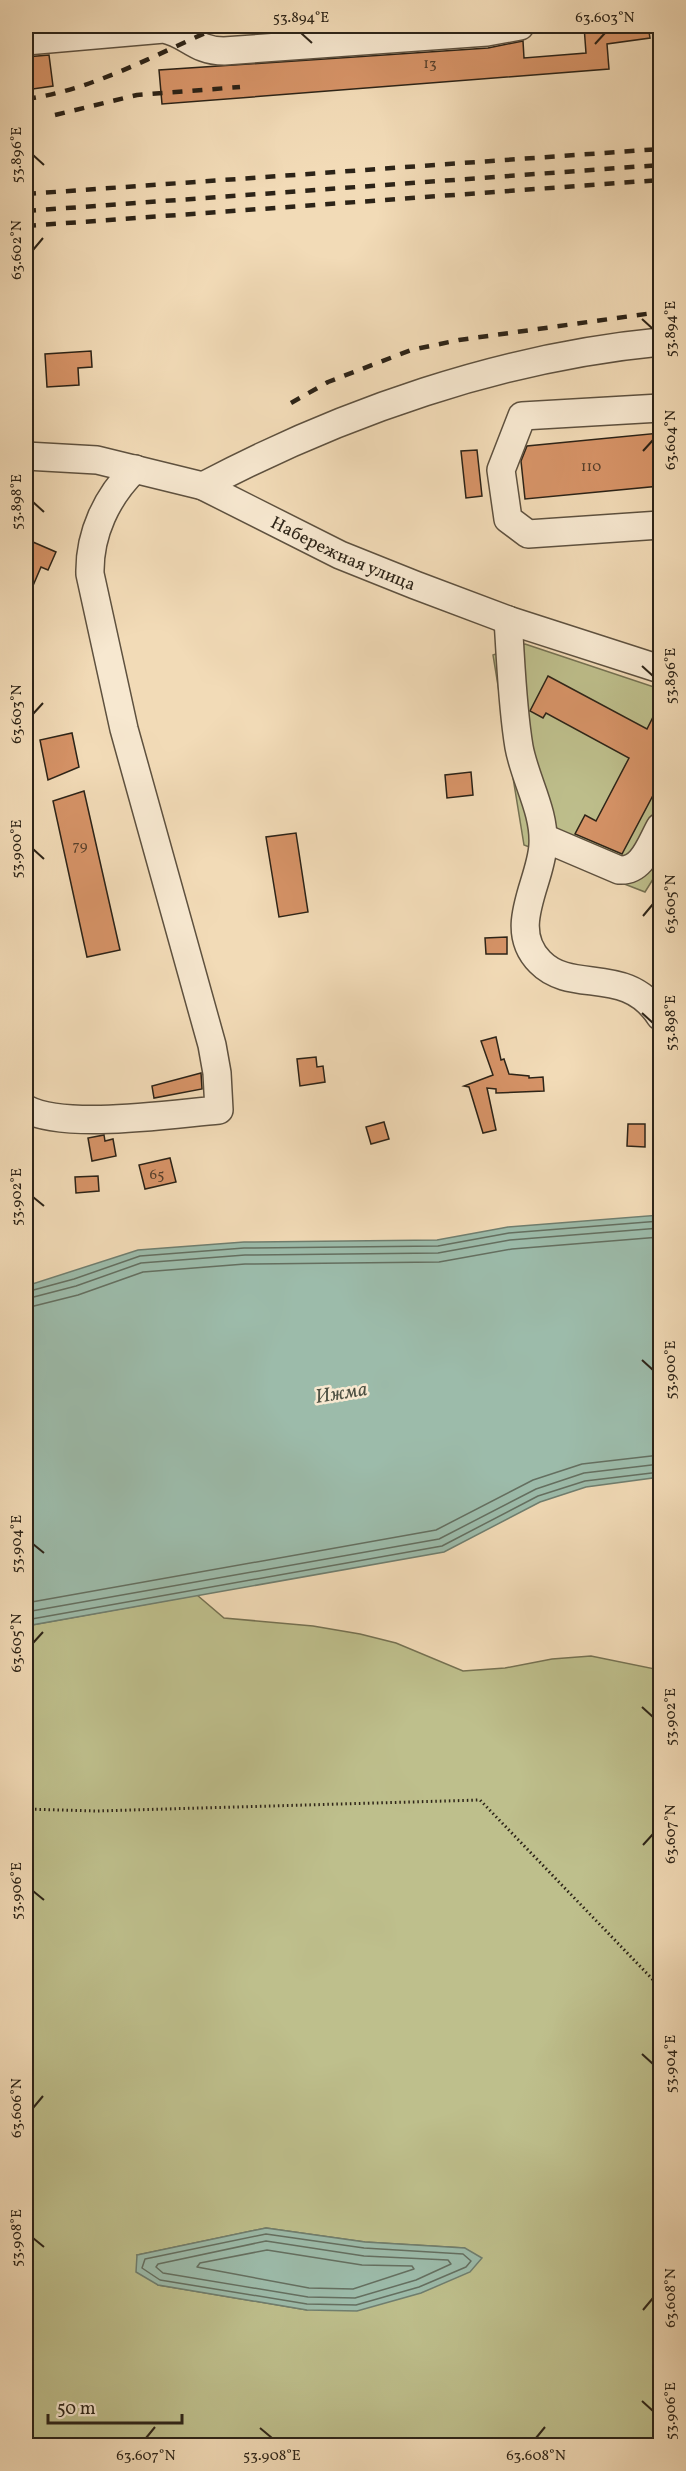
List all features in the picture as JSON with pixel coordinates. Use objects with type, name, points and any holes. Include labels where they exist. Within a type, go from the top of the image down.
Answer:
[{"type":"street","points":[[26,40],[164,29],[173,31],[191,44],[212,51],[224,51],[487,32],[520,26]]},
{"type":"street","points":[[203,486],[236,468],[348,421],[446,386],[575,354],[660,342]]},
{"type":"street","points":[[660,408],[522,416],[501,470],[508,519],[528,534],[660,525]]},
{"type":"street","name":"Набережная улица","points":[[26,456],[97,460],[203,486],[340,555],[507,620],[660,669]]},
{"type":"street","points":[[26,1109],[53,1117],[92,1119],[219,1110],[219,1091],[212,1045],[124,729],[90,574],[90,556],[98,526],[114,494],[135,469]]},
{"type":"street","points":[[507,620],[520,750],[537,804],[543,838],[542,855],[525,914],[528,943],[535,957],[549,970],[621,985],[634,991],[651,1004],[660,1016]]},
{"type":"street","points":[[543,838],[619,870],[627,870],[635,868],[639,863],[660,827]]},
{"type":"path","points":[[26,1809],[96,1811],[480,1800],[660,1987]]},
{"type":"green space","points":[[525,644],[660,689],[660,868],[645,892],[524,845],[493,655]]},
{"type":"green space","points":[[197,1595],[224,1618],[313,1626],[360,1634],[396,1643],[463,1671],[505,1668],[552,1659],[591,1656],[660,1670],[660,2445],[26,2446],[26,1626]],"holes":[[[266,2228],[365,2242],[465,2248],[307,2310],[158,2285],[137,2255]]]},
{"type":"water","name":"Ижма","points":[[660,1215],[660,1477],[586,1487],[540,1502],[444,1552],[26,1626],[26,1286],[138,1250],[244,1242],[437,1240],[508,1227]]},
{"type":"water","points":[[266,2228],[365,2242],[465,2248],[482,2258],[470,2272],[421,2293],[357,2311],[307,2310],[158,2285],[136,2272],[137,2255]]},
{"type":"building","points":[[584,26],[648,26],[650,38],[607,44],[609,69],[162,104],[159,70],[488,48],[523,41],[524,58],[586,53]]},
{"type":"building","points":[[49,55],[53,86],[26,90],[26,57]]},
{"type":"building","points":[[91,351],[92,367],[78,368],[79,385],[47,387],[45,354]]},
{"type":"building","points":[[660,433],[660,486],[525,499],[521,461],[527,446]]},
{"type":"building","points":[[477,450],[482,496],[466,498],[461,451]]},
{"type":"building","points":[[26,539],[56,552],[48,570],[41,567],[26,602]]},
{"type":"building","points":[[548,676],[647,729],[660,703],[660,782],[622,854],[575,834],[585,815],[596,821],[629,758],[546,713],[543,718],[530,711]]},
{"type":"building","points":[[72,733],[79,767],[48,780],[40,740]]},
{"type":"building","points":[[471,772],[473,795],[447,798],[445,775]]},
{"type":"building","points":[[84,791],[120,950],[87,957],[53,801]]},
{"type":"building","points":[[296,833],[308,912],[279,917],[266,837]]},
{"type":"building","points":[[507,937],[507,954],[486,954],[485,938]]},
{"type":"building","points":[[496,1037],[501,1060],[504,1059],[509,1074],[529,1076],[529,1078],[543,1077],[544,1091],[496,1093],[496,1089],[487,1088],[496,1130],[483,1133],[469,1087],[464,1086],[493,1075],[481,1041]]},
{"type":"building","points":[[316,1057],[317,1067],[323,1066],[325,1082],[300,1086],[297,1059]]},
{"type":"building","points":[[201,1073],[202,1089],[154,1098],[152,1086]]},
{"type":"building","points":[[384,1122],[389,1139],[371,1144],[366,1127]]},
{"type":"building","points":[[628,1124],[645,1124],[645,1147],[627,1146]]},
{"type":"building","points":[[104,1135],[105,1141],[113,1139],[116,1156],[92,1161],[88,1138]]},
{"type":"building","points":[[170,1158],[176,1182],[145,1189],[139,1165]]},
{"type":"building","points":[[98,1176],[99,1191],[76,1193],[75,1177]]},
{"type":"railway","points":[[26,99],[76,88],[101,79],[221,26]]},
{"type":"railway","points":[[55,115],[137,95],[240,87]]},
{"type":"railway","points":[[26,194],[660,149]]},
{"type":"railway","points":[[26,211],[660,165]]},
{"type":"railway","points":[[26,226],[660,180]]},
{"type":"railway","points":[[291,403],[328,382],[411,350],[459,340],[660,312]]}]
